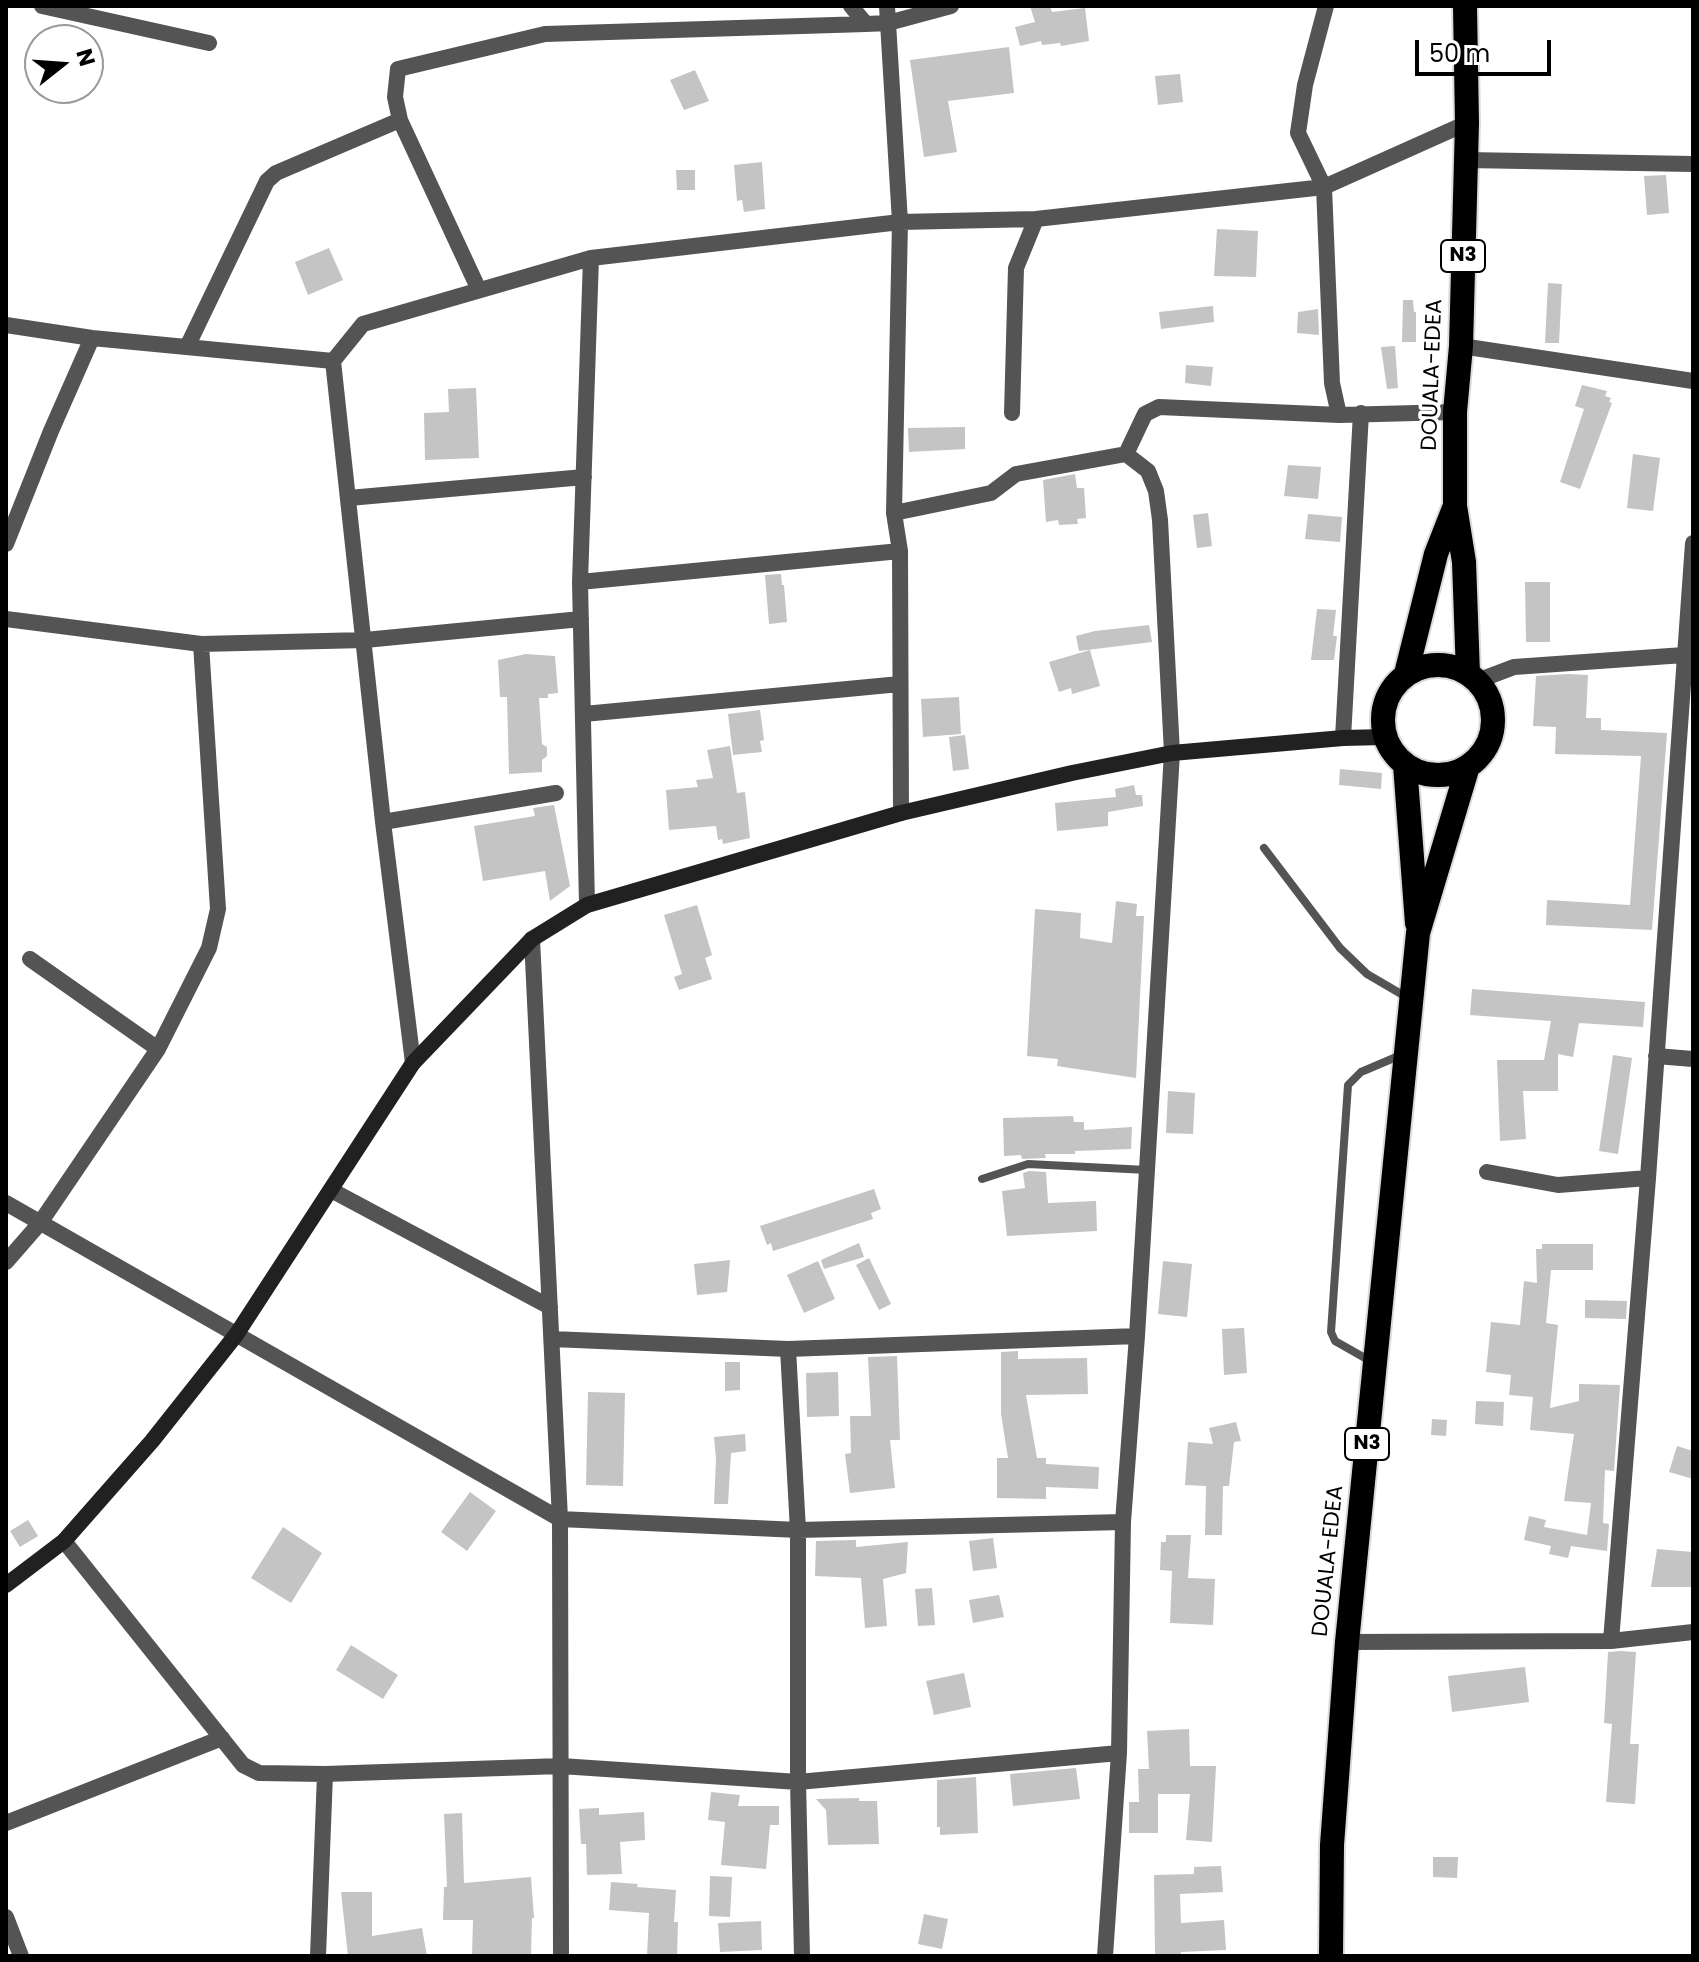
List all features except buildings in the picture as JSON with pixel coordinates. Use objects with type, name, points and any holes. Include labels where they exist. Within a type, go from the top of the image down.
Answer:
[{"type":"highway","name":"DOUALA-EDEA","points":[[1465,6],[1467,123],[1461,346],[1455,412],[1455,506],[1464,562],[1473,678]]},
{"type":"highway","name":"DOUALA-EDEA","points":[[1406,674],[1436,554],[1455,506]]},
{"type":"highway","points":[[1406,674],[1437,664],[1453,667],[1473,678]]},
{"type":"highway","name":"N3","points":[[1385,737],[1382,725],[1385,702],[1406,674]]},
{"type":"highway","name":"N3","points":[[1468,766],[1485,749],[1493,726],[1490,702],[1473,678]]},
{"type":"highway","points":[[1385,737],[1405,765],[1426,774],[1448,774],[1468,766]]},
{"type":"highway","name":"DOUALA-EDEA","points":[[1331,1956],[1332,1845],[1347,1642],[1418,933],[1405,765]]},
{"type":"highway","name":"DOUALA-EDEA","points":[[1418,933],[1468,766]]},
{"type":"main road","points":[[6,1585],[64,1541],[152,1441],[236,1335],[413,1063],[532,939],[587,905],[901,813],[1072,773],[1172,753],[1385,737]]},
{"type":"street","points":[[42,6],[209,43]]},
{"type":"street","points":[[851,6],[866,24]]},
{"type":"street","points":[[479,290],[400,120],[395,97],[398,69],[545,34],[866,24],[888,14],[951,6]]},
{"type":"street","points":[[1326,6],[1305,85],[1298,133],[1324,187],[1332,383],[1339,415]]},
{"type":"street","points":[[888,14],[900,222],[894,513],[900,551],[901,813]]},
{"type":"street","points":[[187,347],[267,181],[276,173],[400,120]]},
{"type":"street","points":[[413,1063],[383,822],[333,361],[363,324],[591,258],[900,222],[1036,219],[1324,187],[1467,123]]},
{"type":"street","points":[[1466,160],[1693,164]]},
{"type":"street","points":[[1012,413],[1016,268],[1036,219]]},
{"type":"street","points":[[587,905],[580,582],[591,258]]},
{"type":"street","points":[[6,325],[92,338],[333,361]]},
{"type":"street","points":[[6,544],[92,338]]},
{"type":"street","points":[[1461,346],[1693,381]]},
{"type":"street","points":[[1126,454],[1145,414],[1159,407],[1339,415],[1455,412]]},
{"type":"street","points":[[1343,738],[1361,413]]},
{"type":"street","points":[[894,513],[991,493],[1016,474],[1126,454],[1148,471],[1158,506],[1172,753],[1123,1522],[1119,1753],[1105,1956]]},
{"type":"street","points":[[349,498],[584,477]]},
{"type":"street","points":[[1611,1641],[1648,1178],[1693,543]]},
{"type":"street","points":[[580,582],[900,551]]},
{"type":"street","points":[[6,619],[201,644],[365,640],[581,619]]},
{"type":"street","points":[[6,1262],[40,1223],[158,1049],[209,948],[218,909],[201,644]]},
{"type":"street","points":[[1473,678],[1514,667],[1684,655]]},
{"type":"street","points":[[584,714],[900,684]]},
{"type":"street","points":[[383,822],[556,793]]},
{"type":"street","points":[[532,939],[560,1519],[561,1956]]},
{"type":"street","points":[[30,959],[158,1049]]},
{"type":"street","points":[[1656,1056],[1693,1059]]},
{"type":"street","points":[[1487,1172],[1558,1185],[1648,1178]]},
{"type":"street","points":[[331,1190],[550,1307]]},
{"type":"street","points":[[6,1203],[560,1519],[798,1530],[1123,1522]]},
{"type":"street","points":[[552,1339],[788,1349],[1137,1336]]},
{"type":"street","points":[[788,1349],[798,1530],[802,1956]]},
{"type":"street","points":[[64,1541],[243,1765],[259,1773],[325,1774],[561,1766],[798,1782],[1119,1753]]},
{"type":"street","points":[[1347,1642],[1611,1641],[1693,1632]]},
{"type":"street","points":[[6,1823],[222,1738]]},
{"type":"street","points":[[318,1956],[325,1774]]},
{"type":"street","points":[[6,1917],[21,1956]]},
{"type":"lane","points":[[1264,848],[1340,948],[1367,974],[1411,1000]]},
{"type":"lane","points":[[1375,1364],[1335,1341],[1331,1332],[1348,1085],[1361,1072],[1405,1053]]},
{"type":"lane","points":[[982,1179],[1028,1164],[1147,1170]]}]
